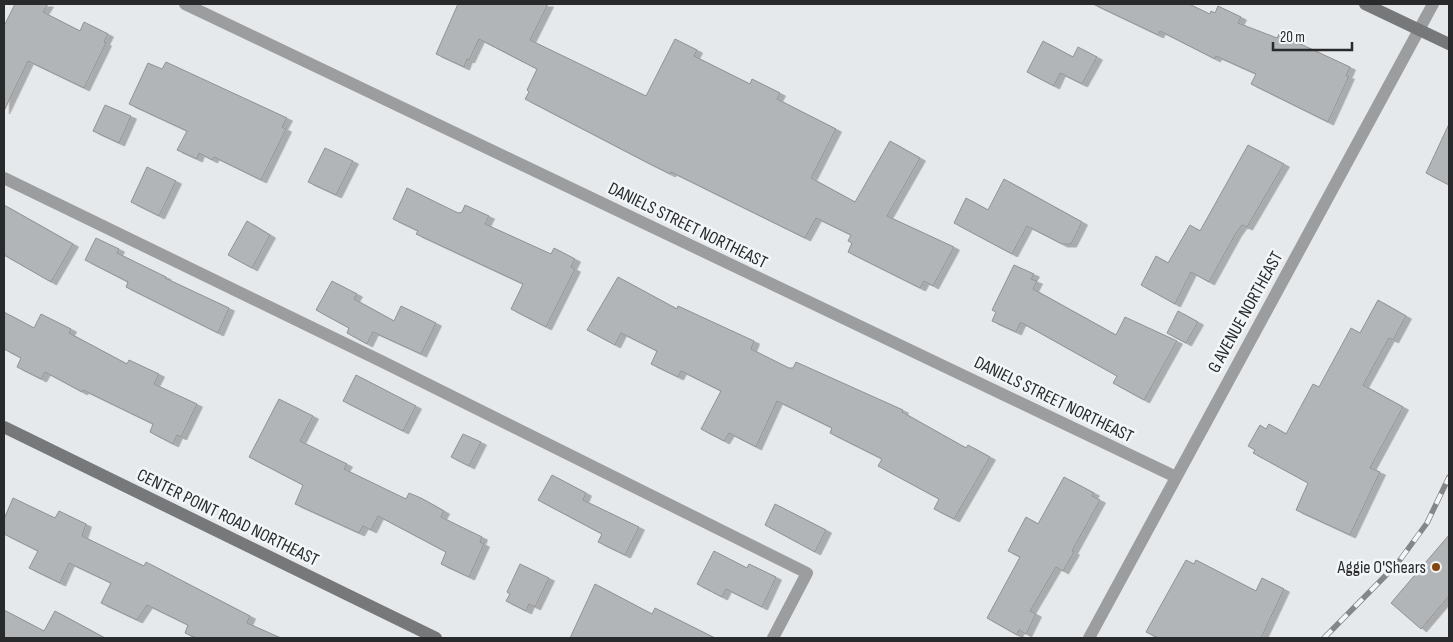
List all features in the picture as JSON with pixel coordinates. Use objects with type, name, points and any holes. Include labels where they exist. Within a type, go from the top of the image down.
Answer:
[{"type":"main road","points":[[1364,4],[1449,44]]},
{"type":"main road","name":"CENTER POINT ROAD NORTHEAST","points":[[4,427],[436,638]]},
{"type":"street","name":"DANIELS STREET NORTHEAST","points":[[185,4],[1176,477]]},
{"type":"street","name":"G AVENUE NORTHEAST","points":[[1089,638],[1433,4]]},
{"type":"street","points":[[4,178],[383,362],[807,573],[772,638]]},
{"type":"building","points":[[15,4],[48,4],[43,12],[80,31],[84,22],[108,34],[104,42],[106,43],[84,88],[28,61],[4,111],[4,26]]},
{"type":"building","points":[[458,4],[548,4],[530,40],[646,96],[675,39],[697,50],[694,56],[750,84],[752,79],[780,93],[777,99],[836,129],[811,178],[855,202],[890,141],[920,158],[887,216],[954,247],[933,286],[924,281],[920,288],[848,252],[852,243],[848,241],[851,235],[816,218],[805,238],[671,172],[670,174],[525,99],[537,69],[479,39],[464,67],[436,54]]},
{"type":"building","points":[[1093,4],[1189,4],[1210,14],[1211,11],[1215,13],[1218,6],[1241,17],[1238,23],[1277,38],[1279,34],[1350,67],[1346,76],[1349,76],[1328,122],[1251,84],[1256,74],[1216,56],[1215,59],[1160,31],[1158,35]]},
{"type":"building","points":[[1043,41],[1073,57],[1078,47],[1097,57],[1082,84],[1060,73],[1054,86],[1027,72]]},
{"type":"building","points":[[166,62],[287,118],[282,127],[286,129],[261,180],[214,157],[212,160],[199,153],[197,159],[177,150],[187,131],[129,104],[148,63],[162,69]]},
{"type":"building","points":[[105,105],[131,116],[119,143],[93,131]]},
{"type":"building","points":[[1449,124],[1449,185],[1426,173]]},
{"type":"building","points":[[1248,145],[1284,164],[1247,227],[1242,225],[1236,233],[1209,282],[1191,272],[1175,304],[1141,285],[1156,256],[1168,263],[1190,225],[1200,231]]},
{"type":"building","points":[[325,148],[353,161],[336,195],[308,182]]},
{"type":"building","points":[[147,167],[176,181],[159,216],[131,202]]},
{"type":"building","points":[[1004,179],[1082,222],[1071,244],[1062,244],[1027,226],[1012,254],[954,223],[966,198],[988,210]]},
{"type":"building","points":[[407,188],[458,213],[462,212],[465,205],[489,216],[485,224],[551,254],[554,248],[575,259],[571,267],[575,269],[546,327],[511,309],[523,284],[416,234],[418,231],[393,219]]},
{"type":"building","points":[[4,205],[73,244],[51,282],[4,255]]},
{"type":"building","points":[[247,221],[270,235],[252,268],[228,255]]},
{"type":"building","points":[[96,238],[119,249],[117,253],[229,308],[218,333],[126,287],[128,282],[85,260]]},
{"type":"building","points":[[1014,265],[1034,274],[1031,279],[1037,281],[1033,289],[1116,335],[1125,317],[1177,341],[1144,400],[1113,383],[1117,376],[1022,323],[1020,323],[1016,332],[992,321],[996,312],[992,310]]},
{"type":"building","points":[[618,277],[677,309],[678,306],[754,341],[751,349],[789,368],[793,368],[796,362],[903,410],[902,412],[966,448],[968,445],[990,457],[954,519],[934,509],[939,499],[878,466],[882,459],[830,433],[832,428],[777,401],[756,447],[729,433],[724,441],[701,429],[721,391],[681,371],[678,377],[651,364],[657,351],[621,333],[615,345],[587,330]]},
{"type":"building","points":[[332,281],[357,294],[354,299],[394,321],[401,306],[436,323],[421,354],[373,332],[367,344],[347,333],[349,328],[316,310]]},
{"type":"building","points":[[1378,300],[1406,316],[1393,340],[1389,338],[1363,385],[1403,407],[1370,468],[1380,472],[1350,535],[1296,510],[1308,483],[1253,453],[1255,450],[1248,446],[1260,425],[1266,429],[1269,424],[1286,434],[1313,384],[1319,387],[1351,328],[1360,333]]},
{"type":"building","points":[[1178,311],[1198,322],[1186,343],[1167,333]]},
{"type":"building","points":[[4,312],[34,328],[41,314],[71,329],[69,333],[127,364],[129,360],[159,374],[154,384],[197,404],[181,437],[177,435],[173,444],[150,432],[153,424],[83,390],[82,392],[45,372],[41,379],[17,367],[21,358],[4,349]]},
{"type":"building","points":[[356,375],[416,406],[403,431],[343,401]]},
{"type":"building","points":[[279,399],[313,416],[300,441],[347,464],[344,469],[406,499],[409,493],[421,498],[444,511],[441,517],[482,537],[480,542],[484,544],[469,577],[441,564],[446,552],[378,516],[371,530],[363,526],[359,533],[295,504],[303,485],[249,457]]},
{"type":"building","points":[[463,434],[481,442],[469,466],[451,457]]},
{"type":"building","points":[[552,475],[586,493],[583,500],[639,527],[625,555],[598,542],[602,534],[538,500]]},
{"type":"building","points":[[1064,477],[1094,493],[1092,496],[1100,500],[1063,571],[1056,567],[1030,611],[1036,614],[1026,634],[1019,630],[1017,635],[987,618],[1020,557],[1008,551],[1026,517],[1038,524]]},
{"type":"building","points":[[13,498],[55,518],[59,511],[86,524],[82,536],[144,566],[146,562],[250,616],[247,623],[281,638],[196,638],[185,633],[188,625],[147,605],[137,620],[101,603],[111,583],[69,563],[60,583],[29,568],[38,551],[4,534],[4,519]]},
{"type":"building","points":[[775,504],[826,530],[815,552],[765,525]]},
{"type":"building","name":"Aggie O'Shears","points":[[1449,535],[1449,596],[1421,629],[1391,603]]},
{"type":"building","points":[[714,551],[747,568],[749,564],[776,577],[762,607],[726,589],[722,597],[697,584]]},
{"type":"building","points":[[1186,560],[1194,564],[1196,560],[1256,591],[1262,578],[1284,589],[1261,638],[1158,638],[1146,632]]},
{"type":"building","points":[[520,564],[549,578],[535,607],[529,604],[526,611],[506,601],[510,594],[507,592]]},
{"type":"building","points":[[595,584],[652,614],[655,608],[715,638],[570,638]]},
{"type":"building","points":[[4,610],[44,631],[55,611],[105,638],[4,638]]},
{"type":"railway","points":[[1324,638],[1397,564],[1427,523],[1449,477]]},
{"type":"place","name":"Aggie O'Shears","points":[[1436,567]]}]
